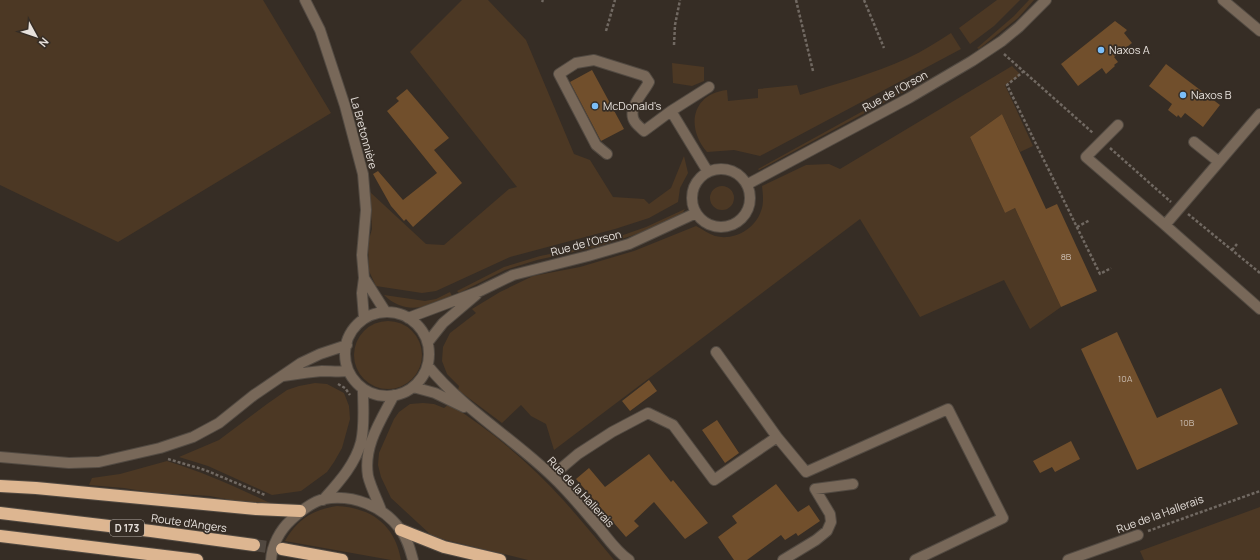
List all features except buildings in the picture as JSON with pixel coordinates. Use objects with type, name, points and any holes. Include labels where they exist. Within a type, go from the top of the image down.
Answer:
[{"type":"highway","points":[[0,486],[36,488],[256,510],[300,511]]},
{"type":"highway","name":"Route d'Angers","points":[[0,513],[254,545]]},
{"type":"highway","points":[[402,530],[444,547],[500,560]]},
{"type":"highway","name":"D 173","points":[[0,536],[197,560]]},
{"type":"highway","points":[[282,549],[342,560]]},
{"type":"street","name":"La Bretonnière","points":[[305,0],[320,30],[345,106],[363,174],[366,210],[362,255],[364,278],[362,293],[364,318]]},
{"type":"street","points":[[1223,0],[1260,31]]},
{"type":"street","name":"Rue de l'Orson","points":[[748,184],[909,98],[972,61],[1002,41],[1019,27],[1044,1]]},
{"type":"street","points":[[607,154],[596,145],[559,74],[576,63],[594,60],[644,76],[649,82],[645,91],[633,106],[632,110],[634,121],[644,131],[696,94],[709,87]]},
{"type":"street","points":[[671,111],[708,172]]},
{"type":"street","points":[[1165,225],[1260,114]]},
{"type":"street","points":[[1118,124],[1086,157],[1260,309]]},
{"type":"street","points":[[1194,142],[1219,162]]},
{"type":"street","points":[[715,169],[730,170],[737,173],[748,184],[751,199],[750,206],[742,219],[736,223],[728,226],[714,226],[696,213],[693,205],[693,190],[701,177],[708,172],[715,169]]},
{"type":"street","name":"Rue de l'Orson","points":[[408,318],[480,291],[513,274],[588,256],[629,244],[696,213]]},
{"type":"street","name":"La Bretonnière","points":[[364,278],[385,311]]},
{"type":"street","name":"Rue de l'Orson","points":[[428,342],[443,323],[480,291]]},
{"type":"street","points":[[385,311],[395,312],[408,318],[424,333],[428,342],[431,354],[423,377],[408,391],[394,396],[382,395],[363,389],[348,371],[346,353],[348,340],[356,326],[364,318],[385,311]]},
{"type":"street","points":[[0,457],[69,463],[99,462],[152,450],[192,437],[219,422],[300,363],[320,354],[347,345]]},
{"type":"street","points":[[716,352],[777,437],[806,472],[948,409],[1003,518],[915,560]]},
{"type":"street","name":"Rue de la Hallerais","points":[[428,366],[449,389],[475,413],[515,444],[552,476],[620,554],[629,560]]},
{"type":"street","points":[[279,377],[322,371],[348,371]]},
{"type":"street","name":"Rue de la Hallerais","points":[[413,387],[435,393],[475,413]]},
{"type":"street","points":[[323,500],[348,469],[360,443],[363,418],[363,389]]},
{"type":"street","points":[[381,510],[371,484],[367,461],[369,449],[376,431],[394,396]]},
{"type":"street","points":[[552,476],[578,454],[612,432],[648,413],[673,425],[714,480],[777,437]]},
{"type":"street","points":[[783,560],[816,540],[827,531],[831,522],[830,514],[815,489],[853,484]]},
{"type":"street","points":[[271,560],[276,541],[284,526],[300,511],[323,500],[339,498],[353,499],[381,510],[402,530],[413,560]]},
{"type":"street","name":"Rue de la Hallerais","points":[[1068,560],[1138,535]]},
{"type":"path","points":[[606,31],[615,0]]},
{"type":"path","points":[[674,45],[675,25],[680,0]]},
{"type":"path","points":[[796,0],[813,71]]},
{"type":"path","points":[[864,0],[884,48]]},
{"type":"path","points":[[1002,52],[1180,208],[1260,273]]},
{"type":"path","points":[[1024,72],[1007,85],[1100,274],[1111,268]]},
{"type":"path","points":[[1077,227],[1090,220]]},
{"type":"path","points":[[1232,250],[1237,244]]},
{"type":"path","points":[[341,385],[348,392],[352,401]]},
{"type":"path","points":[[166,458],[205,470],[272,498]]},
{"type":"path","name":"Rue de la Hallerais","points":[[1138,535],[1260,491]]},
{"type":"shaded area","points":[[0,0],[263,0],[331,113],[118,242],[0,185]]},
{"type":"shaded area","points":[[462,0],[488,0],[526,40],[574,154],[590,160],[613,197],[644,199],[649,204],[671,188],[684,156],[688,173],[680,188],[678,202],[649,218],[615,229],[510,257],[436,291],[422,293],[376,286],[369,271],[368,243],[372,229],[370,192],[426,244],[444,245],[509,189],[517,187],[410,52]]},
{"type":"shaded area","points":[[997,0],[1020,0],[994,26],[970,44],[959,28]]},
{"type":"shaded area","points":[[1029,0],[1034,0],[1018,18],[979,49],[977,48],[1014,16]]},
{"type":"shaded area","points":[[951,33],[961,49],[760,156],[734,150],[707,152],[700,143],[696,133],[696,114],[699,105],[706,98],[715,93],[727,90],[728,101],[758,98],[758,89],[797,85],[800,95],[895,64]]},
{"type":"shaded area","points":[[672,63],[704,67],[704,81],[692,86],[673,83]]},
{"type":"shaded area","points":[[1012,66],[1021,75],[1005,85],[1033,146],[1020,152],[1002,114],[970,137],[1005,213],[1015,208],[1061,307],[1030,329],[1004,280],[920,317],[860,219],[554,450],[546,424],[531,416],[521,405],[502,423],[458,390],[459,386],[447,374],[442,361],[443,347],[450,333],[476,313],[472,309],[500,292],[533,276],[580,267],[634,251],[696,226],[715,236],[722,237],[729,237],[743,232],[754,223],[761,211],[763,205],[762,186],[806,165],[829,164],[840,169]]},
{"type":"shaded area","points":[[912,84],[915,86],[759,170],[758,169]]},
{"type":"shaded area","points":[[722,186],[730,190],[734,198],[730,206],[722,210],[714,206],[710,198],[714,190]]},
{"type":"shaded area","points":[[685,209],[682,214],[631,236],[596,247],[537,260],[505,270],[459,293],[457,291],[504,267],[540,256],[595,245],[646,227]]},
{"type":"shaded area","points":[[450,292],[452,296],[417,308],[400,306],[392,302],[384,295],[425,301],[436,299]]},
{"type":"shaded area","points":[[388,321],[401,324],[412,331],[419,342],[422,355],[419,368],[412,379],[401,386],[388,389],[375,386],[364,379],[357,368],[354,355],[357,342],[364,331],[375,324]]},
{"type":"shaded area","points":[[315,383],[327,384],[344,393],[349,406],[350,419],[342,448],[334,462],[327,472],[301,491],[272,495],[208,466],[179,457],[219,440],[287,390]]},
{"type":"shaded area","points":[[410,404],[434,404],[444,408],[449,404],[496,437],[539,474],[578,516],[614,560],[528,560],[431,535],[391,498],[381,477],[378,465],[379,453],[394,419],[399,412]]},
{"type":"shaded area","points":[[167,461],[219,480],[270,503],[236,501],[210,496],[180,494],[167,495],[124,488],[89,485],[92,478],[120,474]]},
{"type":"shaded area","points":[[337,506],[361,510],[380,521],[393,537],[401,560],[391,560],[285,541],[295,527],[306,517],[320,510]]},
{"type":"shaded area","points":[[1260,507],[1260,560],[1144,560],[1140,551]]},
{"type":"tunnel","points":[[254,545],[282,549]]},
{"type":"place","name":"Naxos A","points":[[1101,50]]},
{"type":"place","name":"Naxos B","points":[[1183,95]]},
{"type":"place","name":"McDonald's","points":[[595,106]]}]
